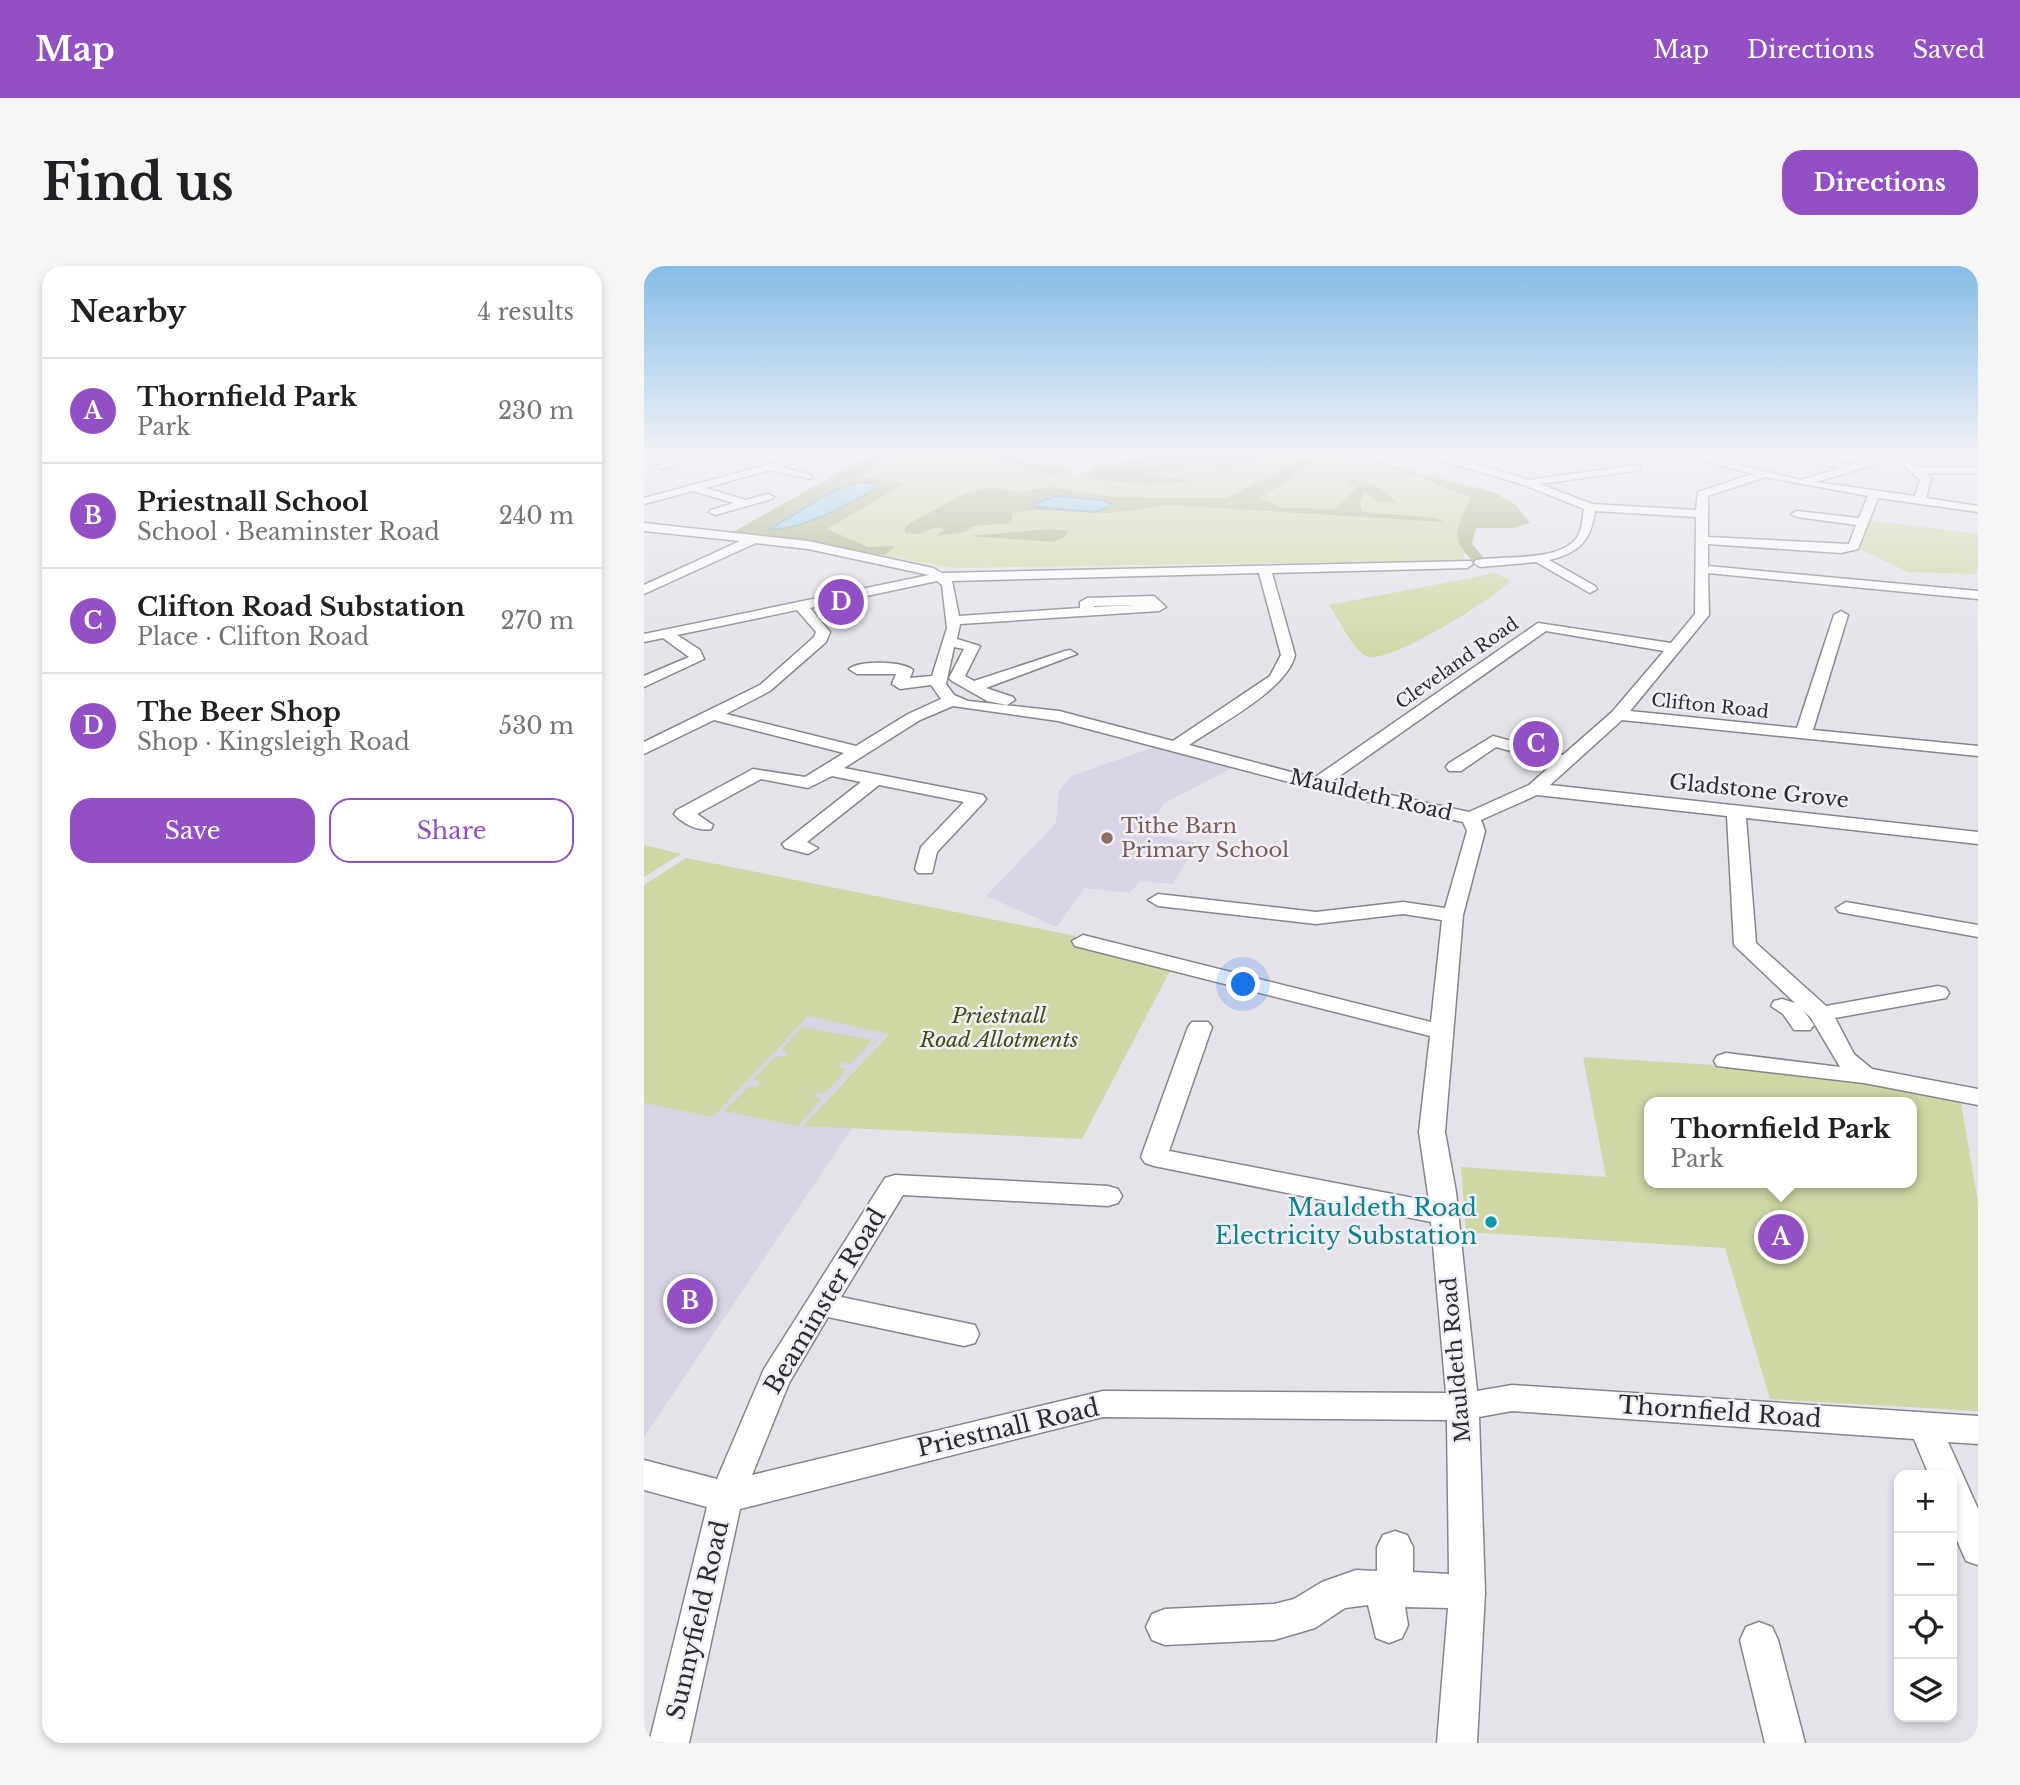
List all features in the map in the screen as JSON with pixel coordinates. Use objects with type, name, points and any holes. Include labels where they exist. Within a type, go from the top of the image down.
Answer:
[{"type":"street","points":[[644,638],[939,577],[1473,564],[1537,558],[1578,544],[1584,536],[1587,523]]},
{"type":"street","points":[[1471,818],[1535,789],[1567,761],[1618,715],[1702,615],[1702,523]]},
{"type":"street","points":[[1704,540],[1841,549],[1854,546],[1863,523]]},
{"type":"street","points":[[644,527],[755,538],[830,549],[933,572],[947,584],[954,620],[938,684],[953,700],[914,717],[808,783],[759,773],[683,814],[704,825]]},
{"type":"street","points":[[644,590],[755,538]]},
{"type":"street","points":[[1537,558],[1590,590]]},
{"type":"street","points":[[1702,569],[1974,594]]},
{"type":"street","points":[[1176,746],[1275,679],[1286,664],[1288,654],[1265,570]]},
{"type":"street","points":[[644,749],[765,688],[821,639],[823,632],[800,605]]},
{"type":"street","points":[[954,620],[1087,612]]},
{"type":"street","points":[[1803,735],[1841,615]]},
{"type":"street","name":"Cleveland Road","points":[[1317,784],[1544,626],[1675,648]]},
{"type":"street","points":[[644,682],[697,659],[695,653],[664,633]]},
{"type":"street","points":[[950,642],[973,646],[957,678],[993,698],[1061,709],[1059,716]]},
{"type":"street","points":[[972,687],[1070,654]]},
{"type":"street","points":[[857,669],[905,670],[900,684],[939,680]]},
{"type":"street","name":"Mauldeth Road","points":[[953,700],[965,705],[1059,716],[1317,784],[1471,818],[1476,831],[1453,915],[1432,1132],[1463,1407],[1467,1592],[1457,1743]]},
{"type":"street","points":[[712,715],[859,752]]},
{"type":"street","name":"Clifton Road","points":[[1618,715],[1978,751]]},
{"type":"street","points":[[1455,767],[1493,741],[1567,761]]},
{"type":"street","points":[[829,770],[873,781],[977,799],[928,851],[925,869]]},
{"type":"street","points":[[808,848],[792,844],[873,781]]},
{"type":"street","name":"Gladstone Grove","points":[[1535,789],[1978,838]]},
{"type":"street","points":[[1736,812],[1745,945],[1803,1013],[1864,1075]]},
{"type":"street","points":[[1158,900],[1316,918],[1403,908],[1453,915]]},
{"type":"street","points":[[1846,908],[1978,931]]},
{"type":"street","points":[[1083,941],[1442,1032]]},
{"type":"street","points":[[1803,1013],[1938,993]]},
{"type":"street","points":[[1200,1027],[1154,1157],[1443,1214]]},
{"type":"street","points":[[1726,1061],[1864,1075],[1978,1097]]},
{"type":"street","name":"Beaminster Road","points":[[726,1497],[775,1378],[895,1185],[1108,1196]]},
{"type":"street","points":[[821,1304],[964,1334]]},
{"type":"street","name":"Thornfield Road","points":[[1463,1407],[1512,1398],[1978,1430]]},
{"type":"street","name":"Priestnall Road","points":[[644,1475],[726,1497],[1103,1404],[1463,1407]]},
{"type":"street","points":[[1924,1426],[1944,1470]]},
{"type":"street","name":"Sunnyfield Road","points":[[669,1743],[726,1497]]},
{"type":"street","points":[[1957,1501],[1978,1549]]},
{"type":"street","points":[[1389,1625],[1395,1547]]},
{"type":"street","points":[[1165,1627],[1274,1622],[1302,1615],[1335,1594],[1356,1587],[1390,1586],[1467,1592]]},
{"type":"street","points":[[1759,1640],[1785,1743]]},
{"type":"shaded area","name":"Tithe Barn Primary School","points":[[1160,745],[1232,768],[1163,804],[1148,833],[1198,843],[1173,884],[1140,881],[1130,893],[1084,888],[1057,927],[986,896],[1056,823],[1059,791],[1071,776]]},
{"type":"shaded area","points":[[644,981],[889,1033],[804,1125],[852,1128],[644,1437]]},
{"type":"green space","points":[[749,523],[780,523],[771,528],[780,530],[798,523],[837,523],[827,529],[868,547],[895,546],[885,555],[733,532]]},
{"type":"green space","points":[[752,523],[1473,523],[1463,560],[953,568],[817,544],[735,533]]},
{"type":"green space","points":[[911,523],[1011,523],[974,526],[964,532],[936,536],[944,530],[937,527],[920,534],[905,533],[905,527]]},
{"type":"green space","points":[[1459,523],[1530,523],[1513,528],[1476,528],[1472,544],[1485,559],[1473,561],[1457,537]]},
{"type":"green space","points":[[1867,523],[1891,523],[1978,534],[1978,568],[1975,574],[1908,572],[1860,549]]},
{"type":"green space","points":[[1049,529],[1067,531],[1065,537],[1053,542],[970,536]]},
{"type":"green space","points":[[1496,573],[1510,581],[1483,602],[1416,642],[1377,657],[1366,656],[1360,652],[1329,605]]},
{"type":"green space","points":[[644,845],[681,854],[644,877]]},
{"type":"green space","name":"Priestnall Road Allotments","points":[[686,858],[1076,936],[1071,943],[1171,969],[1082,1139],[803,1126],[889,1034],[808,1016],[713,1117],[644,1103],[644,885]]},
{"type":"green space","points":[[803,1027],[872,1040],[851,1064],[843,1062],[839,1067],[847,1069],[825,1094],[817,1092],[813,1097],[821,1099],[798,1126],[724,1111],[749,1086],[757,1087],[761,1082],[753,1080],[776,1056],[784,1057],[788,1052],[781,1050]]},
{"type":"green space","points":[[1583,1057],[1763,1068],[1960,1097],[1978,1203],[1978,1411],[1770,1399],[1725,1248],[1466,1232],[1461,1167],[1606,1177]]},
{"type":"water","points":[[780,523],[805,523],[796,526],[770,529]]},
{"type":"place","name":"The Beer Shop","points":[[841,602]]},
{"type":"place","name":"Clifton Road Substation","points":[[1536,744]]},
{"type":"place","name":"Tithe Barn Primary School","points":[[1107,838]]},
{"type":"place","name":"Mauldeth Road Electricity Substation","points":[[1491,1222]]},
{"type":"place","name":"Thornfield Park","points":[[1781,1237]]},
{"type":"place","name":"Priestnall School","points":[[690,1301]]}]
